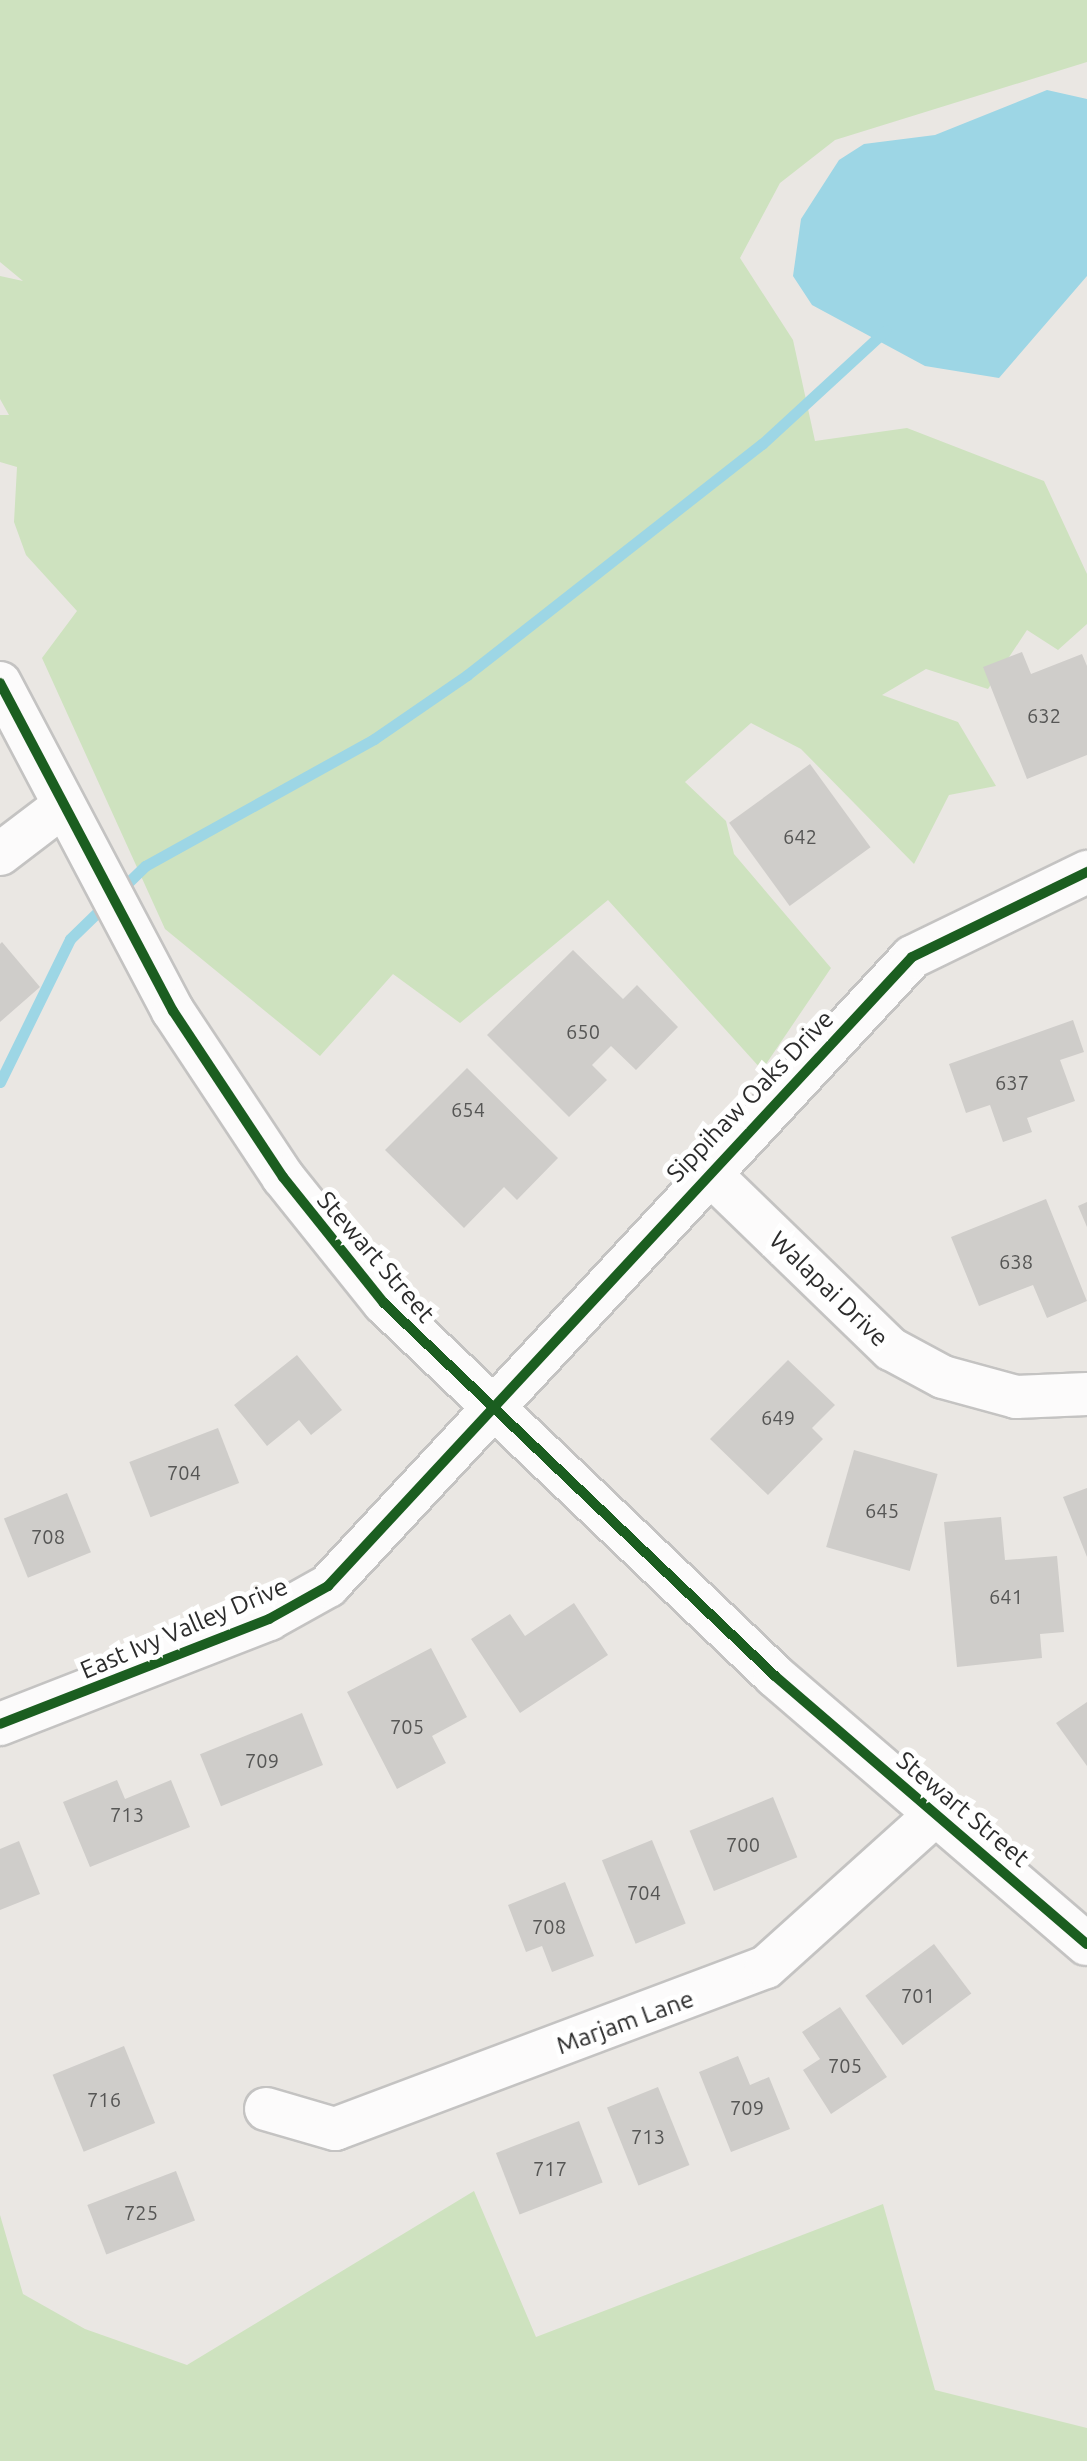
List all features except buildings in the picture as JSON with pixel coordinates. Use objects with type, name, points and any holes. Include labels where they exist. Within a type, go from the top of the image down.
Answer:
[{"type":"street","name":"Stewart Street","points":[[0,683],[173,1011],[283,1178],[384,1303],[492,1414],[1087,1944]]},
{"type":"street","points":[[0,854],[62,806]]},
{"type":"street","name":"Sippihaw Oaks Drive","points":[[492,1414],[706,1169],[912,957],[1087,872]]},
{"type":"street","name":"Walapai Drive","points":[[706,1169],[891,1349],[943,1377],[1016,1397],[1087,1394]]},
{"type":"street","name":"East Ivy Valley Drive","points":[[0,1724],[269,1618],[328,1586],[492,1414]]},
{"type":"street","name":"Marjam Lane","points":[[266,2108],[335,2129],[766,1967],[937,1813]]},
{"type":"green space","points":[[0,0],[1087,0],[1087,62],[835,140],[780,183],[740,258],[793,340],[815,441],[907,428],[1044,481],[1087,574],[1087,624],[1058,650],[1027,630],[988,689],[926,669],[882,695],[958,722],[996,786],[949,795],[914,864],[801,749],[751,723],[685,782],[726,821],[734,854],[831,968],[762,1070],[608,900],[460,1023],[393,974],[320,1056],[165,929],[42,658],[77,611],[26,555],[14,522],[17,467],[0,462],[0,415],[9,415],[0,399],[0,276],[23,281],[0,262]]},
{"type":"green space","points":[[474,2191],[536,2337],[883,2204],[935,2390],[1087,2428],[1087,2461],[0,2461],[0,2215],[23,2294],[85,2329],[187,2365]]},
{"type":"water","points":[[1047,90],[1087,99],[1087,276],[999,378],[925,366],[812,305],[793,276],[801,219],[839,160],[864,144],[935,135]]},
{"type":"waterway","points":[[0,1082],[70,939],[145,866],[374,739],[467,675],[762,444],[886,330]]},
{"type":"cycle path","points":[[0,683],[173,1011],[283,1177],[384,1303],[775,1676],[1087,1944]]},
{"type":"cycle path","points":[[0,1724],[269,1619],[328,1586],[912,957],[1087,872]]}]
